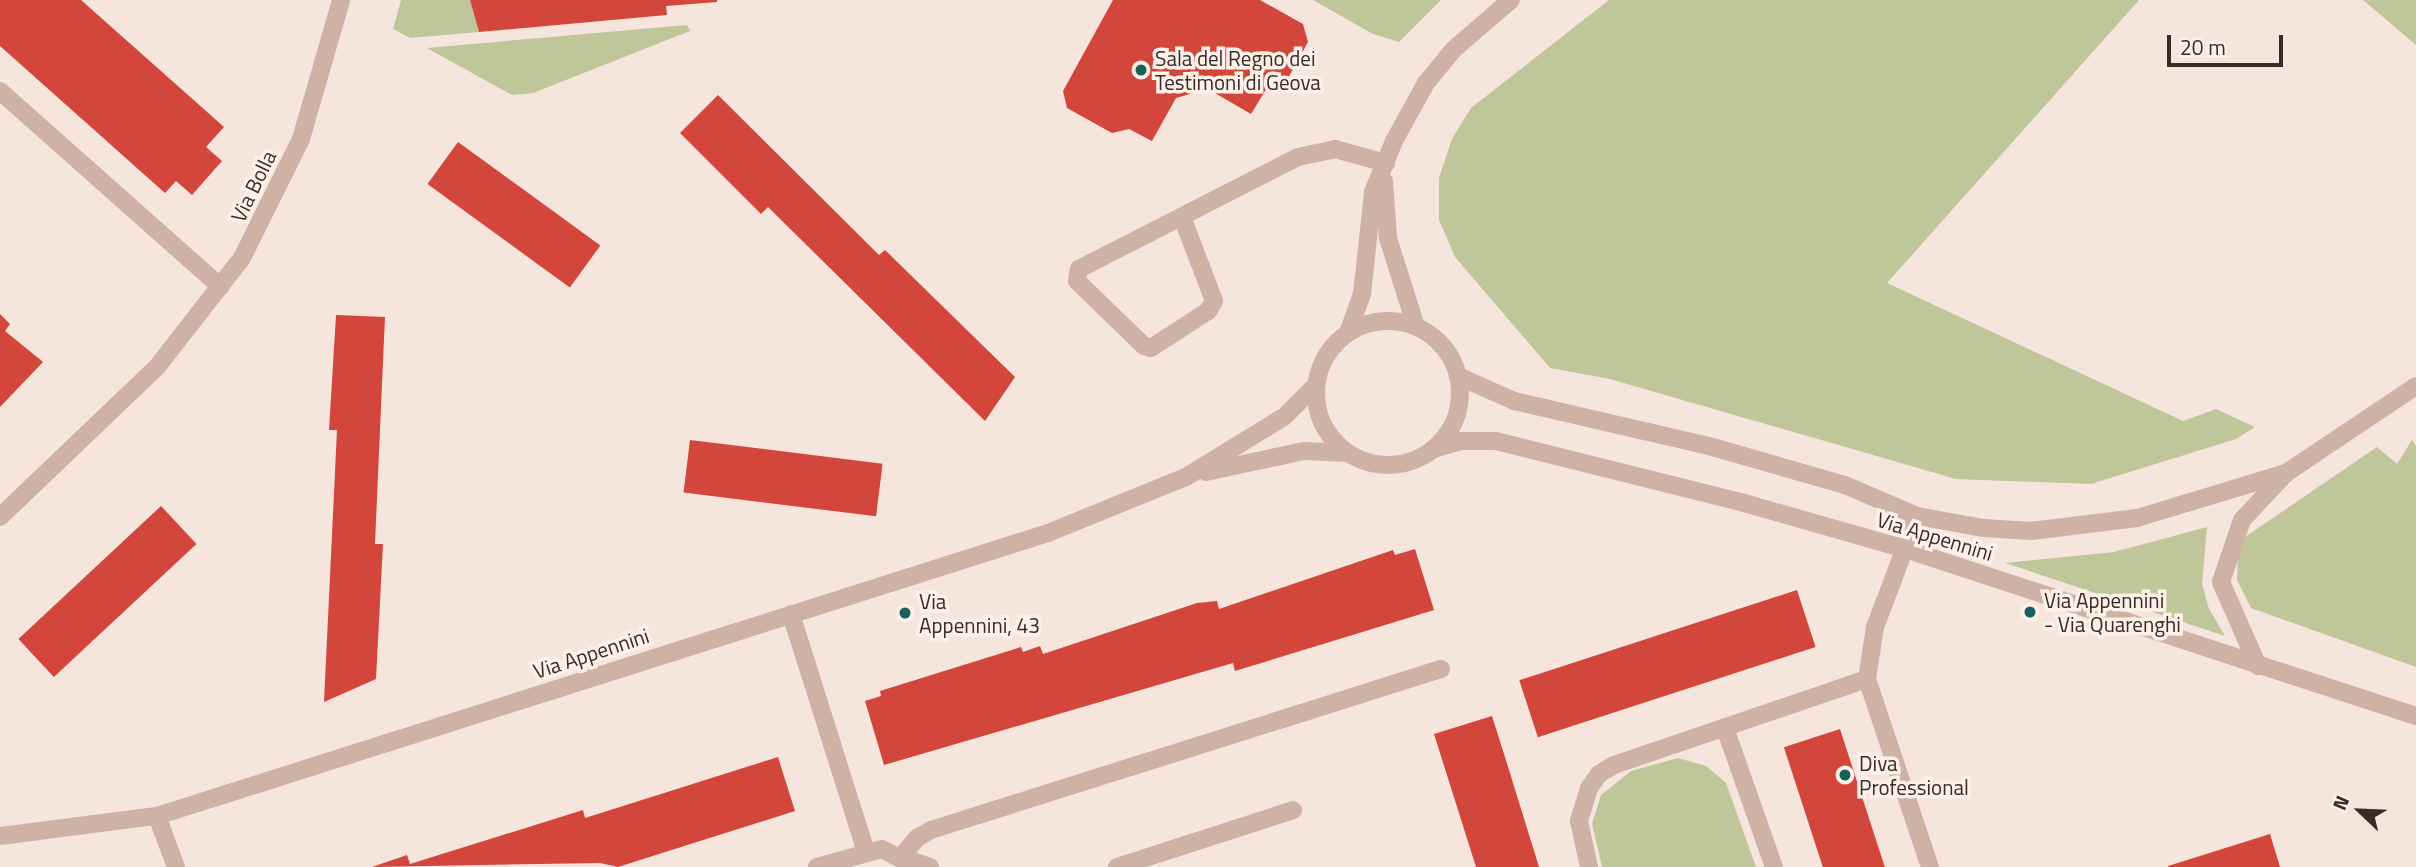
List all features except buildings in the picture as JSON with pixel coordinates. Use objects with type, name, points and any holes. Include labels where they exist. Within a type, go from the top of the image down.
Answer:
[{"type":"street","name":"Via Bolla","points":[[0,517],[157,367],[221,287],[258,228],[301,139],[341,0]]},
{"type":"street","points":[[1347,453],[1324,427],[1316,402],[1316,385],[1324,360],[1348,333],[1362,294],[1369,211],[1386,163],[1426,83],[1454,49],[1511,0]]},
{"type":"street","points":[[0,91],[221,287]]},
{"type":"street","points":[[1182,217],[1214,301],[1208,311],[1151,348],[1144,346],[1077,281],[1076,274],[1079,269],[1298,157],[1335,149],[1386,163]]},
{"type":"street","points":[[1386,163],[1382,201],[1388,238],[1416,327]]},
{"type":"street","points":[[1348,333],[1381,321],[1416,327],[1439,343],[1458,376],[1457,412],[1451,428],[1433,449]]},
{"type":"street","name":"Via Appennini","points":[[1458,376],[1514,401],[1709,446],[1833,481],[1917,516],[2031,531],[2084,527],[2137,517],[2286,473]]},
{"type":"street","name":"Via Appennini","points":[[0,835],[157,816],[1059,529],[1186,477],[1285,416],[1316,385]]},
{"type":"street","points":[[2258,666],[2221,582],[2242,520],[2286,473],[2416,386]]},
{"type":"street","name":"Via Appennini","points":[[1186,477],[1304,451],[1347,453],[1387,465],[1412,461],[1433,449],[1461,441],[1496,441],[1905,550],[2416,716]]},
{"type":"street","points":[[1917,516],[1875,627],[1867,679],[1930,867]]},
{"type":"street","points":[[791,614],[866,852]]},
{"type":"street","points":[[906,862],[917,838],[931,830],[1441,669]]},
{"type":"street","points":[[1589,867],[1579,821],[1589,788],[1599,774],[1867,679]]},
{"type":"street","points":[[1725,728],[1774,867]]},
{"type":"street","points":[[1117,867],[1293,810]]},
{"type":"street","points":[[157,816],[176,867]]},
{"type":"street","points":[[817,867],[882,849],[906,862],[930,867]]},
{"type":"green space","points":[[401,0],[470,0],[479,32],[410,38],[393,29]]},
{"type":"green space","points":[[1313,0],[1441,0],[1399,42],[1373,34]]},
{"type":"green space","points":[[1609,0],[2139,0],[1887,283],[2183,421],[2216,409],[2255,427],[2236,439],[2091,484],[1956,479],[1610,379],[1550,368],[1455,257],[1439,220],[1439,178],[1452,139],[1471,108]]},
{"type":"green space","points":[[2363,0],[2416,0],[2416,45]]},
{"type":"green space","points":[[687,25],[690,31],[533,93],[512,95],[427,48]]},
{"type":"green space","points":[[2412,440],[2416,446],[2416,667],[2251,608],[2237,580],[2238,555],[2245,537],[2377,447],[2397,464]]},
{"type":"green space","points":[[2207,527],[2202,584],[2209,609],[2225,636],[2005,563],[2114,552]]},
{"type":"green space","points":[[1678,758],[1706,766],[1726,783],[1756,867],[1602,867],[1592,824],[1601,795],[1631,771]]},
{"type":"place","name":"Sala del Regno dei Testimoni di Geova","points":[[1141,70]]},
{"type":"place","name":"Via Appennini - Via Quarenghi","points":[[2030,612]]},
{"type":"place","name":"Via Appennini, 43","points":[[905,613]]},
{"type":"place","name":"Diva Professional","points":[[1845,775]]}]
